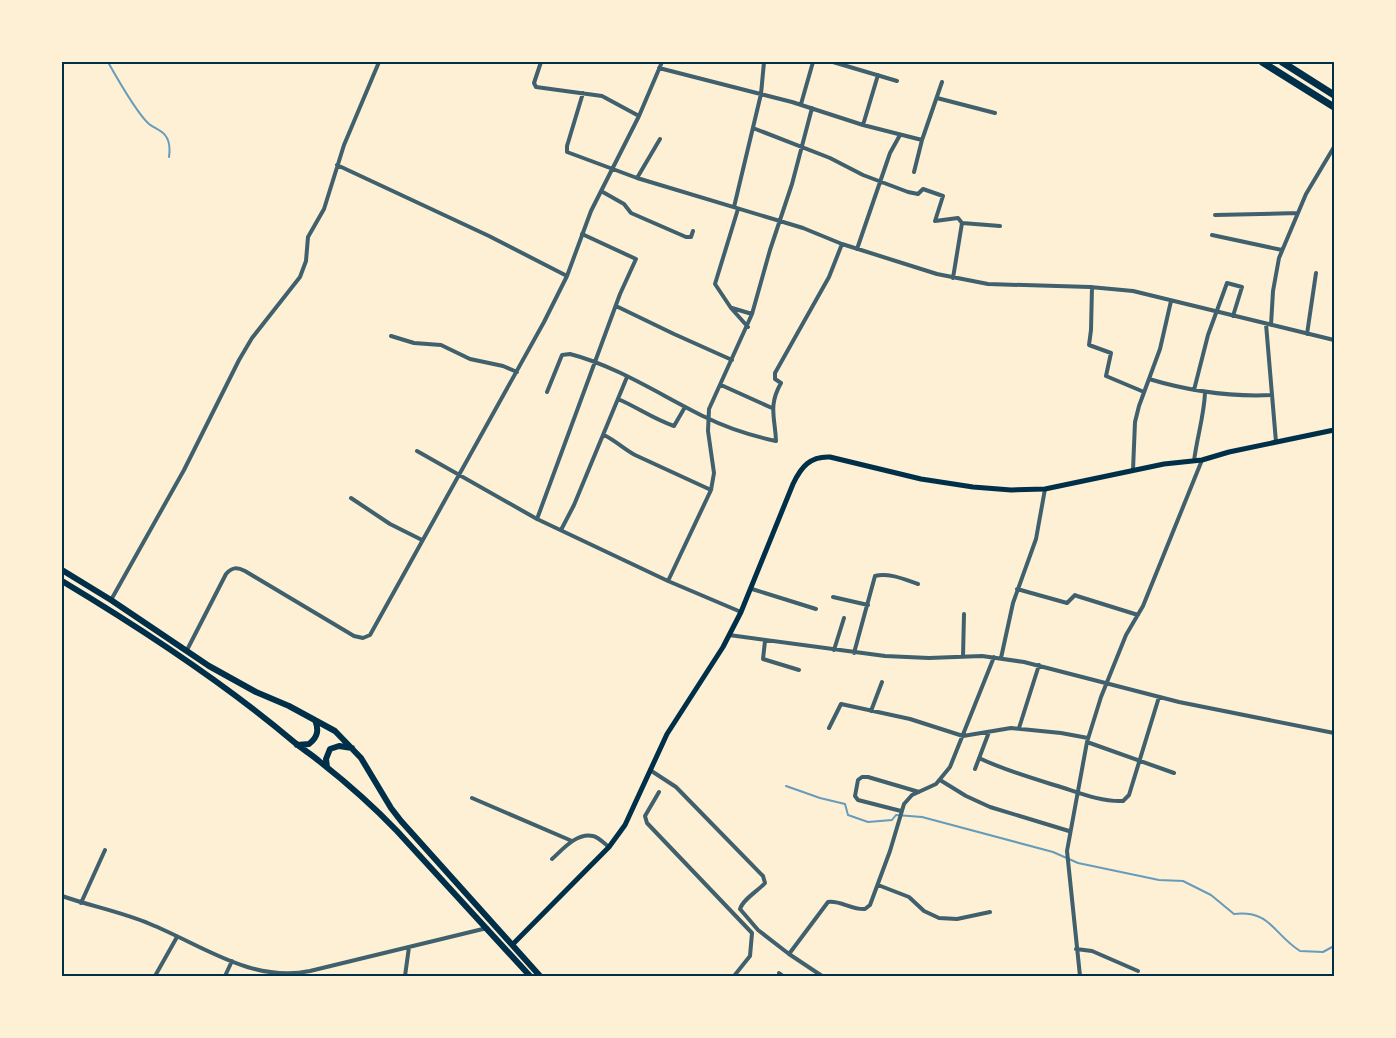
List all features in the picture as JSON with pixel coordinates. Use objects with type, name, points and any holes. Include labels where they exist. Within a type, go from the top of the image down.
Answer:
[{"type":"highway","points":[[1262,62],[1335,107]]},
{"type":"highway","points":[[1282,62],[1335,95]]},
{"type":"highway","points":[[62,570],[209,666],[335,731],[354,749],[368,768],[401,821],[540,976]]},
{"type":"highway","points":[[62,581],[120,616],[188,662],[327,767],[385,818],[530,976]]},
{"type":"highway","points":[[297,745],[309,744],[317,736],[315,719]]},
{"type":"highway","points":[[327,767],[327,754],[330,749],[339,746],[354,749]]},
{"type":"main road","points":[[513,944],[609,847],[625,825],[672,725],[741,612],[793,484],[803,467],[814,458],[830,457],[921,478],[974,487],[1004,490],[1045,489],[1164,464],[1202,460],[1229,452],[1335,430]]},
{"type":"street","points":[[111,600],[184,470],[239,360],[252,338],[300,277],[306,261],[308,237],[324,209],[337,165],[379,62]]},
{"type":"street","points":[[541,62],[534,83],[536,87],[602,96],[639,116]]},
{"type":"street","points":[[187,650],[226,574],[232,568],[245,571],[354,636],[367,638],[459,477],[567,276],[601,191],[639,116],[662,62]]},
{"type":"street","points":[[748,327],[731,308],[715,284],[736,208],[761,94],[764,62]]},
{"type":"street","points":[[801,104],[813,62]]},
{"type":"street","points":[[833,62],[897,81]]},
{"type":"street","points":[[659,68],[699,80],[801,104],[863,126],[921,140]]},
{"type":"street","points":[[863,126],[878,75]]},
{"type":"street","points":[[914,171],[921,140],[942,82]]},
{"type":"street","points":[[583,93],[566,149],[570,154],[637,178],[779,221],[857,249],[953,278],[1000,285],[1092,287],[1133,291],[1335,340]]},
{"type":"street","points":[[937,98],[995,113]]},
{"type":"street","points":[[668,581],[711,490],[714,473],[707,418],[709,409],[748,327],[792,184],[812,108]]},
{"type":"street","points":[[753,128],[830,158],[880,182],[915,194],[923,189],[943,196],[935,220],[958,218],[962,223],[1000,226]]},
{"type":"street","points":[[857,249],[893,145],[900,135]]},
{"type":"street","points":[[637,178],[660,139]]},
{"type":"street","points":[[1276,442],[1269,325],[1275,276],[1282,250],[1298,213],[1316,176],[1335,147]]},
{"type":"street","points":[[337,165],[489,236],[567,276]]},
{"type":"street","points":[[601,191],[624,204],[632,213],[686,237],[691,237],[693,231]]},
{"type":"street","points":[[1215,215],[1298,213]]},
{"type":"street","points":[[953,278],[962,223]]},
{"type":"street","points":[[537,519],[576,410],[636,259],[582,234]]},
{"type":"street","points":[[1212,235],[1282,250]]},
{"type":"street","points":[[547,392],[562,355],[574,355],[627,377],[707,418],[776,441],[772,408],[774,397],[782,384],[774,376],[829,277],[842,244]]},
{"type":"street","points":[[1307,334],[1316,273]]},
{"type":"street","points":[[1194,390],[1215,312],[1227,283],[1242,287],[1233,316]]},
{"type":"street","points":[[1092,287],[1089,345],[1111,352],[1106,376],[1144,392]]},
{"type":"street","points":[[1133,470],[1135,422],[1162,340],[1171,301]]},
{"type":"street","points":[[616,306],[732,360]]},
{"type":"street","points":[[731,308],[752,314]]},
{"type":"street","points":[[391,336],[414,343],[441,345],[470,359],[503,366],[517,372]]},
{"type":"street","points":[[561,530],[574,505],[627,377]]},
{"type":"street","points":[[1149,379],[1206,393],[1272,395]]},
{"type":"street","points":[[721,385],[772,408]]},
{"type":"street","points":[[1194,461],[1206,393]]},
{"type":"street","points":[[618,399],[674,426],[685,406]]},
{"type":"street","points":[[604,435],[620,443],[624,449],[635,455],[711,490]]},
{"type":"street","points":[[417,452],[537,519],[668,581],[741,612]]},
{"type":"street","points":[[1080,976],[1067,851],[1088,740],[1126,635],[1138,615],[1202,460]]},
{"type":"street","points":[[1001,658],[1009,616],[1036,539],[1045,489]]},
{"type":"street","points":[[351,498],[390,524],[422,540]]},
{"type":"street","points":[[854,653],[873,580],[879,574],[918,584]]},
{"type":"street","points":[[752,589],[816,609]]},
{"type":"street","points":[[1017,590],[1067,603],[1077,596],[1138,615]]},
{"type":"street","points":[[833,597],[867,605]]},
{"type":"street","points":[[963,657],[964,614]]},
{"type":"street","points":[[834,650],[844,618]]},
{"type":"street","points":[[729,635],[854,653],[916,658],[1001,658],[1039,665],[1159,697],[1335,733]]},
{"type":"street","points":[[765,641],[763,660],[799,670]]},
{"type":"street","points":[[789,954],[828,902],[833,901],[865,909],[870,905],[901,812],[909,797],[932,788],[953,761],[981,684],[994,657]]},
{"type":"street","points":[[1019,728],[1039,665]]},
{"type":"street","points":[[871,711],[882,682]]},
{"type":"street","points":[[979,758],[1079,793],[1115,801],[1126,800],[1159,697]]},
{"type":"street","points":[[829,728],[841,704],[910,719],[963,736],[1019,728],[1088,740],[1174,773]]},
{"type":"street","points":[[975,769],[989,732]]},
{"type":"street","points":[[650,770],[676,787],[763,876],[765,883],[745,901],[740,909],[758,930],[822,976]]},
{"type":"street","points":[[901,812],[858,801],[855,793],[858,780],[868,777],[920,793]]},
{"type":"street","points":[[940,780],[990,807],[1069,831]]},
{"type":"street","points":[[659,792],[645,816],[646,823],[752,933],[750,956],[734,976]]},
{"type":"street","points":[[472,798],[572,841]]},
{"type":"street","points":[[552,859],[572,841],[583,837],[594,836],[609,847]]},
{"type":"street","points":[[81,903],[105,849]]},
{"type":"street","points":[[878,885],[909,897],[924,911],[939,918],[957,919],[990,912]]},
{"type":"street","points":[[62,896],[138,919],[266,975],[296,975],[487,928]]},
{"type":"street","points":[[155,976],[177,937]]},
{"type":"street","points":[[405,976],[410,947]]},
{"type":"street","points":[[1076,949],[1092,951],[1138,971]]},
{"type":"street","points":[[225,976],[232,961]]},
{"type":"waterway","points":[[108,62],[138,112],[149,124],[167,137],[169,157]]},
{"type":"waterway","points":[[786,786],[845,804],[848,815],[868,822],[892,820],[896,815],[922,817],[1053,852],[1078,863],[1159,880],[1183,881],[1211,895],[1234,914],[1246,914],[1264,919],[1300,951],[1323,952],[1334,946]]}]
